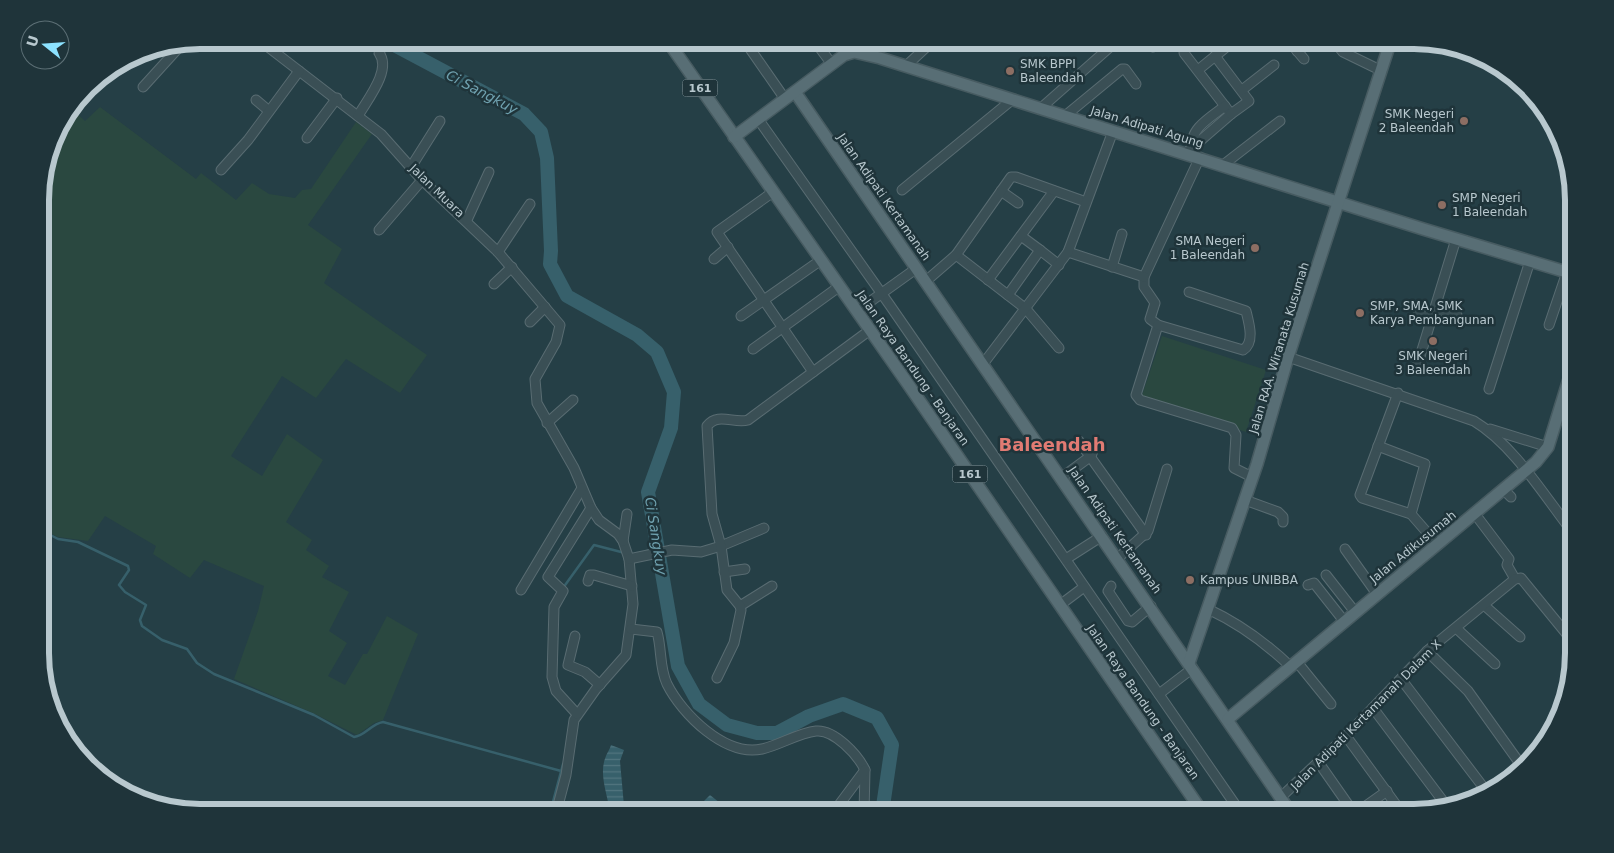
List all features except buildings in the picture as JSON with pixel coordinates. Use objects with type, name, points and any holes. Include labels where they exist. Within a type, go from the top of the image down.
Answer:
[{"type":"main road","name":"Jalan Raya Bandung - Banjaran","points":[[673,49],[840,286],[1197,804]]},
{"type":"main road","name":"Jalan RAA. Wiranata Kusumah","points":[[1191,665],[1245,500],[1288,357],[1388,49]]},
{"type":"main road","points":[[734,137],[831,63],[854,52]]},
{"type":"main road","name":"Jalan Adipati Agung","points":[[854,52],[906,66],[1112,131],[1190,149],[1200,158],[1339,203],[1565,272]]},
{"type":"main road","name":"Jalan Adipati Kertamanah","points":[[795,92],[1118,558],[1285,804]]},
{"type":"main road","name":"Jalan Adikusumah","points":[[1228,719],[1475,514],[1507,493],[1548,447],[1565,392]]},
{"type":"street","name":"Jalan Muara","points":[[271,49],[337,98],[381,134],[422,180],[467,220],[498,252],[560,325],[560,334],[535,379],[537,403],[547,423]]},
{"type":"street","points":[[358,116],[383,65],[379,52],[380,49]]},
{"type":"street","points":[[750,49],[785,99]]},
{"type":"street","points":[[821,49],[831,63]]},
{"type":"street","points":[[854,52],[858,49]]},
{"type":"street","points":[[906,66],[924,49]]},
{"type":"street","points":[[1041,108],[1108,49]]},
{"type":"street","points":[[1198,70],[1224,49]]},
{"type":"street","points":[[1299,49],[1296,51],[1304,59]]},
{"type":"street","points":[[1340,49],[1382,71]]},
{"type":"street","points":[[143,87],[175,51]]},
{"type":"street","points":[[1184,53],[1231,114]]},
{"type":"street","points":[[1190,149],[1248,102],[1242,90],[1215,56]]},
{"type":"street","points":[[1242,90],[1274,65]]},
{"type":"street","points":[[1065,116],[1122,69],[1136,84]]},
{"type":"street","points":[[221,170],[248,140],[299,71]]},
{"type":"street","points":[[307,138],[337,98]]},
{"type":"street","points":[[902,190],[1013,99]]},
{"type":"street","points":[[256,100],[269,111]]},
{"type":"street","points":[[1190,149],[1195,131],[1225,106]]},
{"type":"street","points":[[758,119],[882,294],[1235,804]]},
{"type":"street","points":[[411,167],[440,121]]},
{"type":"street","points":[[1223,165],[1280,121]]},
{"type":"street","points":[[983,364],[1068,252],[1112,131]]},
{"type":"street","points":[[1189,292],[1246,311],[1251,340],[1246,349],[1243,350],[1158,326],[1150,319],[1154,303],[1144,287],[1144,277],[1200,158]]},
{"type":"street","points":[[467,220],[489,172]]},
{"type":"street","points":[[926,281],[956,255],[1013,176],[1086,202]]},
{"type":"street","points":[[379,230],[422,180]]},
{"type":"street","points":[[988,280],[1054,190]]},
{"type":"street","points":[[1001,191],[1018,204]]},
{"type":"street","points":[[773,192],[717,231],[813,372]]},
{"type":"street","points":[[498,252],[530,204]]},
{"type":"street","points":[[1112,267],[1122,234]]},
{"type":"street","points":[[1021,236],[1059,265]]},
{"type":"street","points":[[1418,363],[1456,239]]},
{"type":"street","points":[[714,259],[728,247]]},
{"type":"street","points":[[1008,295],[1040,250]]},
{"type":"street","points":[[1068,252],[1144,277]]},
{"type":"street","points":[[956,255],[1026,308],[1059,348]]},
{"type":"street","points":[[741,316],[821,260]]},
{"type":"street","points":[[1489,389],[1530,261]]},
{"type":"street","points":[[494,284],[512,267]]},
{"type":"street","points":[[857,311],[917,268]]},
{"type":"street","points":[[1549,325],[1565,285]]},
{"type":"street","points":[[753,349],[782,326],[840,286]]},
{"type":"street","points":[[530,322],[545,307]]},
{"type":"street","points":[[1418,314],[1457,315]]},
{"type":"street","points":[[1158,326],[1137,398],[1232,428],[1236,435],[1234,468],[1252,477]]},
{"type":"street","points":[[717,678],[734,643],[740,606],[727,590],[721,546],[712,514],[708,425],[724,418],[748,420],[870,330]]},
{"type":"street","points":[[1288,357],[1474,420],[1488,429],[1525,471],[1565,522]]},
{"type":"street","points":[[1398,393],[1360,497],[1411,514],[1438,545]]},
{"type":"street","points":[[558,804],[566,775],[577,714],[626,655],[631,629],[632,559],[618,534],[599,520],[591,508],[562,446],[547,423],[573,400]]},
{"type":"street","points":[[1488,429],[1548,447]]},
{"type":"street","points":[[1079,441],[1146,534]]},
{"type":"street","points":[[1061,478],[1090,456],[1094,446]]},
{"type":"street","points":[[1378,446],[1425,464],[1411,514]]},
{"type":"street","points":[[1118,558],[1146,534],[1150,528],[1167,468]]},
{"type":"street","points":[[521,590],[582,488]]},
{"type":"street","points":[[1245,500],[1278,512],[1283,517],[1283,522]]},
{"type":"street","points":[[577,714],[556,691],[552,677],[554,607],[563,591],[548,576],[591,508]]},
{"type":"street","points":[[623,541],[627,514]]},
{"type":"street","points":[[1475,514],[1509,559],[1507,566],[1565,634]]},
{"type":"street","points":[[632,559],[672,550],[701,552],[721,546],[764,528]]},
{"type":"street","points":[[1066,559],[1102,536]]},
{"type":"street","points":[[1345,549],[1377,594]]},
{"type":"street","points":[[724,572],[745,568]]},
{"type":"street","points":[[588,581],[590,576],[594,575],[632,586]]},
{"type":"street","points":[[1326,575],[1355,612]]},
{"type":"street","name":"Jalan Adipati Kertamanah Dalam X","points":[[1281,798],[1346,736],[1427,651],[1518,579]]},
{"type":"street","points":[[1308,585],[1314,583],[1344,621]]},
{"type":"street","points":[[740,606],[772,586]]},
{"type":"street","points":[[1060,605],[1084,586]]},
{"type":"street","points":[[1110,586],[1108,591],[1128,621],[1132,622],[1151,606]]},
{"type":"street","points":[[1485,606],[1520,637]]},
{"type":"street","points":[[1208,609],[1222,615],[1294,664],[1330,704]]},
{"type":"street","points":[[1456,628],[1495,664]]},
{"type":"street","points":[[631,629],[657,632],[663,673],[668,684],[678,703],[688,716],[710,734],[733,745],[753,750],[762,749],[812,732],[823,731],[846,746],[865,770],[864,804]]},
{"type":"street","points":[[574,636],[568,665],[585,672],[600,685]]},
{"type":"street","points":[[1427,651],[1468,691],[1519,762]]},
{"type":"street","points":[[1159,694],[1191,665]]},
{"type":"street","points":[[1401,679],[1484,787]]},
{"type":"street","points":[[1373,708],[1443,801]]},
{"type":"street","points":[[1346,736],[1396,804]]},
{"type":"street","points":[[1319,763],[1349,804]]},
{"type":"street","points":[[840,804],[865,770]]},
{"type":"street","points":[[1368,804],[1387,791]]},
{"type":"green space","points":[[100,107],[196,179],[201,173],[236,200],[252,183],[269,194],[295,198],[302,190],[311,189],[356,122],[372,134],[308,225],[342,249],[324,283],[427,355],[400,393],[346,359],[316,398],[282,376],[231,456],[262,476],[287,434],[323,460],[286,522],[312,540],[306,550],[329,566],[322,577],[349,592],[329,631],[347,643],[328,676],[345,685],[363,654],[367,654],[387,616],[418,634],[383,720],[374,723],[357,735],[315,714],[234,679],[258,611],[264,586],[204,560],[190,578],[153,554],[156,546],[105,516],[88,541],[58,537],[49,533],[49,190],[54,161],[60,142],[69,124],[76,113],[85,121]]},
{"type":"green space","points":[[1162,336],[1266,370],[1246,432],[1141,398]]},
{"type":"water","points":[[611,745],[624,750],[620,761],[624,804],[608,804],[603,777],[606,756]]},
{"type":"water","points":[[710,795],[720,803],[719,804],[701,804]]},
{"type":"waterway","name":"Ci Sangkuy","points":[[402,49],[524,114],[541,132],[547,158],[550,264],[567,296],[637,335],[657,352],[674,392],[671,428],[648,492],[678,666],[699,704],[727,725],[757,733],[777,733],[809,716],[843,704],[877,718],[892,745],[883,804]]},
{"type":"waterway","points":[[49,534],[58,539],[78,542],[128,566],[129,570],[119,585],[125,592],[146,605],[140,620],[142,626],[162,640],[187,649],[197,663],[214,674],[314,715],[354,737],[383,722],[561,771]]},
{"type":"waterway","points":[[563,588],[594,545],[625,553]]},
{"type":"waterway","points":[[647,551],[658,547]]},
{"type":"waterway","points":[[552,804],[563,764]]},
{"type":"place","name":"SMK BPPI Baleendah","points":[[1010,71]]},
{"type":"place","name":"SMK Negeri 2 Baleendah","points":[[1464,121]]},
{"type":"place","name":"SMP Negeri 1 Baleendah","points":[[1442,205]]},
{"type":"place","name":"SMA Negeri 1 Baleendah","points":[[1255,248]]},
{"type":"place","name":"SMP, SMA, SMK Karya Pembangunan","points":[[1360,313]]},
{"type":"place","name":"SMK Negeri 3 Baleendah","points":[[1433,341]]},
{"type":"place","name":"Kampus UNIBBA","points":[[1190,580]]},
{"type":"district","name":"Baleendah","points":[[1052,444]]}]
